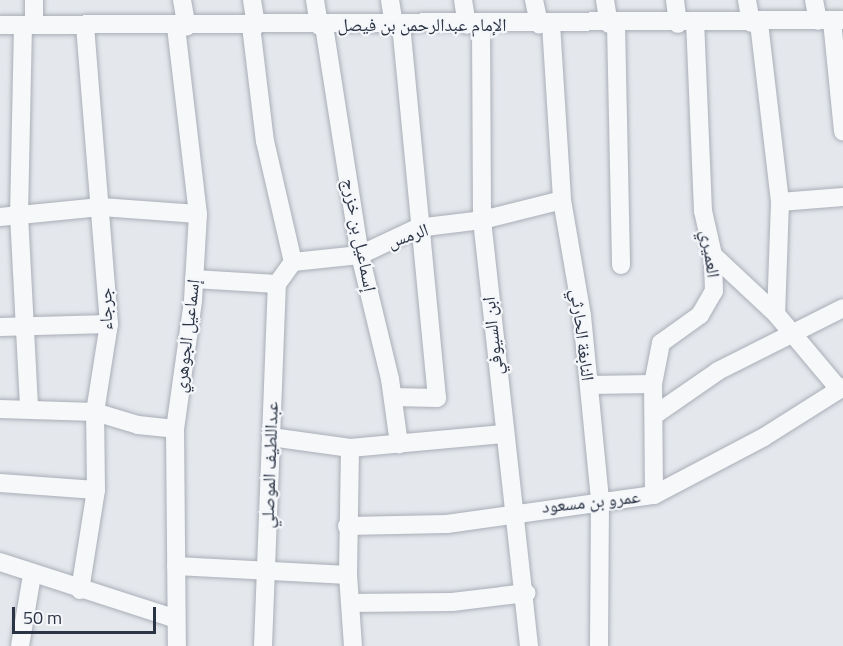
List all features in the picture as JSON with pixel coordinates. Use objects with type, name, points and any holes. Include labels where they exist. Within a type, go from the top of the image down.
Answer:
[{"type":"street","points":[[29,407],[28,326],[19,215],[28,25],[34,0]]},
{"type":"street","name":"إسماعيل الجوهري","points":[[177,646],[174,429],[194,279],[198,214],[181,27],[182,0]]},
{"type":"street","points":[[194,279],[277,284],[293,262],[266,141],[252,0]]},
{"type":"street","name":"إسماعيل بن خزرج","points":[[315,0],[322,26],[360,255],[393,397],[399,444]]},
{"type":"street","points":[[390,0],[398,25],[417,228],[437,398],[393,397]]},
{"type":"street","name":"ابن السيوفي","points":[[463,0],[474,25],[482,220],[503,434],[526,593],[530,646]]},
{"type":"street","name":"النابغة الحارثي","points":[[534,0],[545,24],[562,200],[589,385],[600,501],[599,646]]},
{"type":"street","points":[[605,0],[613,24],[621,265]]},
{"type":"street","name":"العميري","points":[[654,495],[656,414],[653,384],[661,343],[700,315],[714,291],[713,255],[703,211],[686,24],[675,0]]},
{"type":"street","points":[[747,0],[755,23],[780,202],[776,314]]},
{"type":"street","points":[[814,0],[831,21],[843,130]]},
{"type":"street","name":"الإمام عبدالرحمن بن فيصل","points":[[0,25],[181,27],[831,21]]},
{"type":"street","name":"جرجاء","points":[[80,590],[96,490],[95,412],[109,324],[85,26]]},
{"type":"street","points":[[780,202],[843,197]]},
{"type":"street","name":"الرمس","points":[[293,262],[360,255],[417,228],[482,220],[562,200]]},
{"type":"street","points":[[0,217],[101,207],[198,214]]},
{"type":"street","points":[[713,255],[776,314],[790,333],[841,388]]},
{"type":"street","name":"عبداللطيف الموصلي","points":[[263,646],[277,284]]},
{"type":"street","points":[[656,414],[718,370],[843,308]]},
{"type":"street","points":[[0,327],[109,324]]},
{"type":"street","points":[[589,385],[653,384]]},
{"type":"street","name":"عمرو بن مسعود","points":[[347,526],[447,524],[515,511],[654,495],[764,437],[841,388]]},
{"type":"street","points":[[0,409],[29,407],[95,412],[138,425],[174,429]]},
{"type":"street","points":[[271,437],[350,448],[503,434]]},
{"type":"street","points":[[350,448],[347,526],[353,646]]},
{"type":"street","points":[[0,483],[96,490]]},
{"type":"street","points":[[0,562],[32,575],[176,619]]},
{"type":"street","points":[[176,566],[267,574],[348,575]]},
{"type":"street","points":[[20,646],[32,575]]},
{"type":"street","points":[[350,603],[452,602],[526,593]]}]
